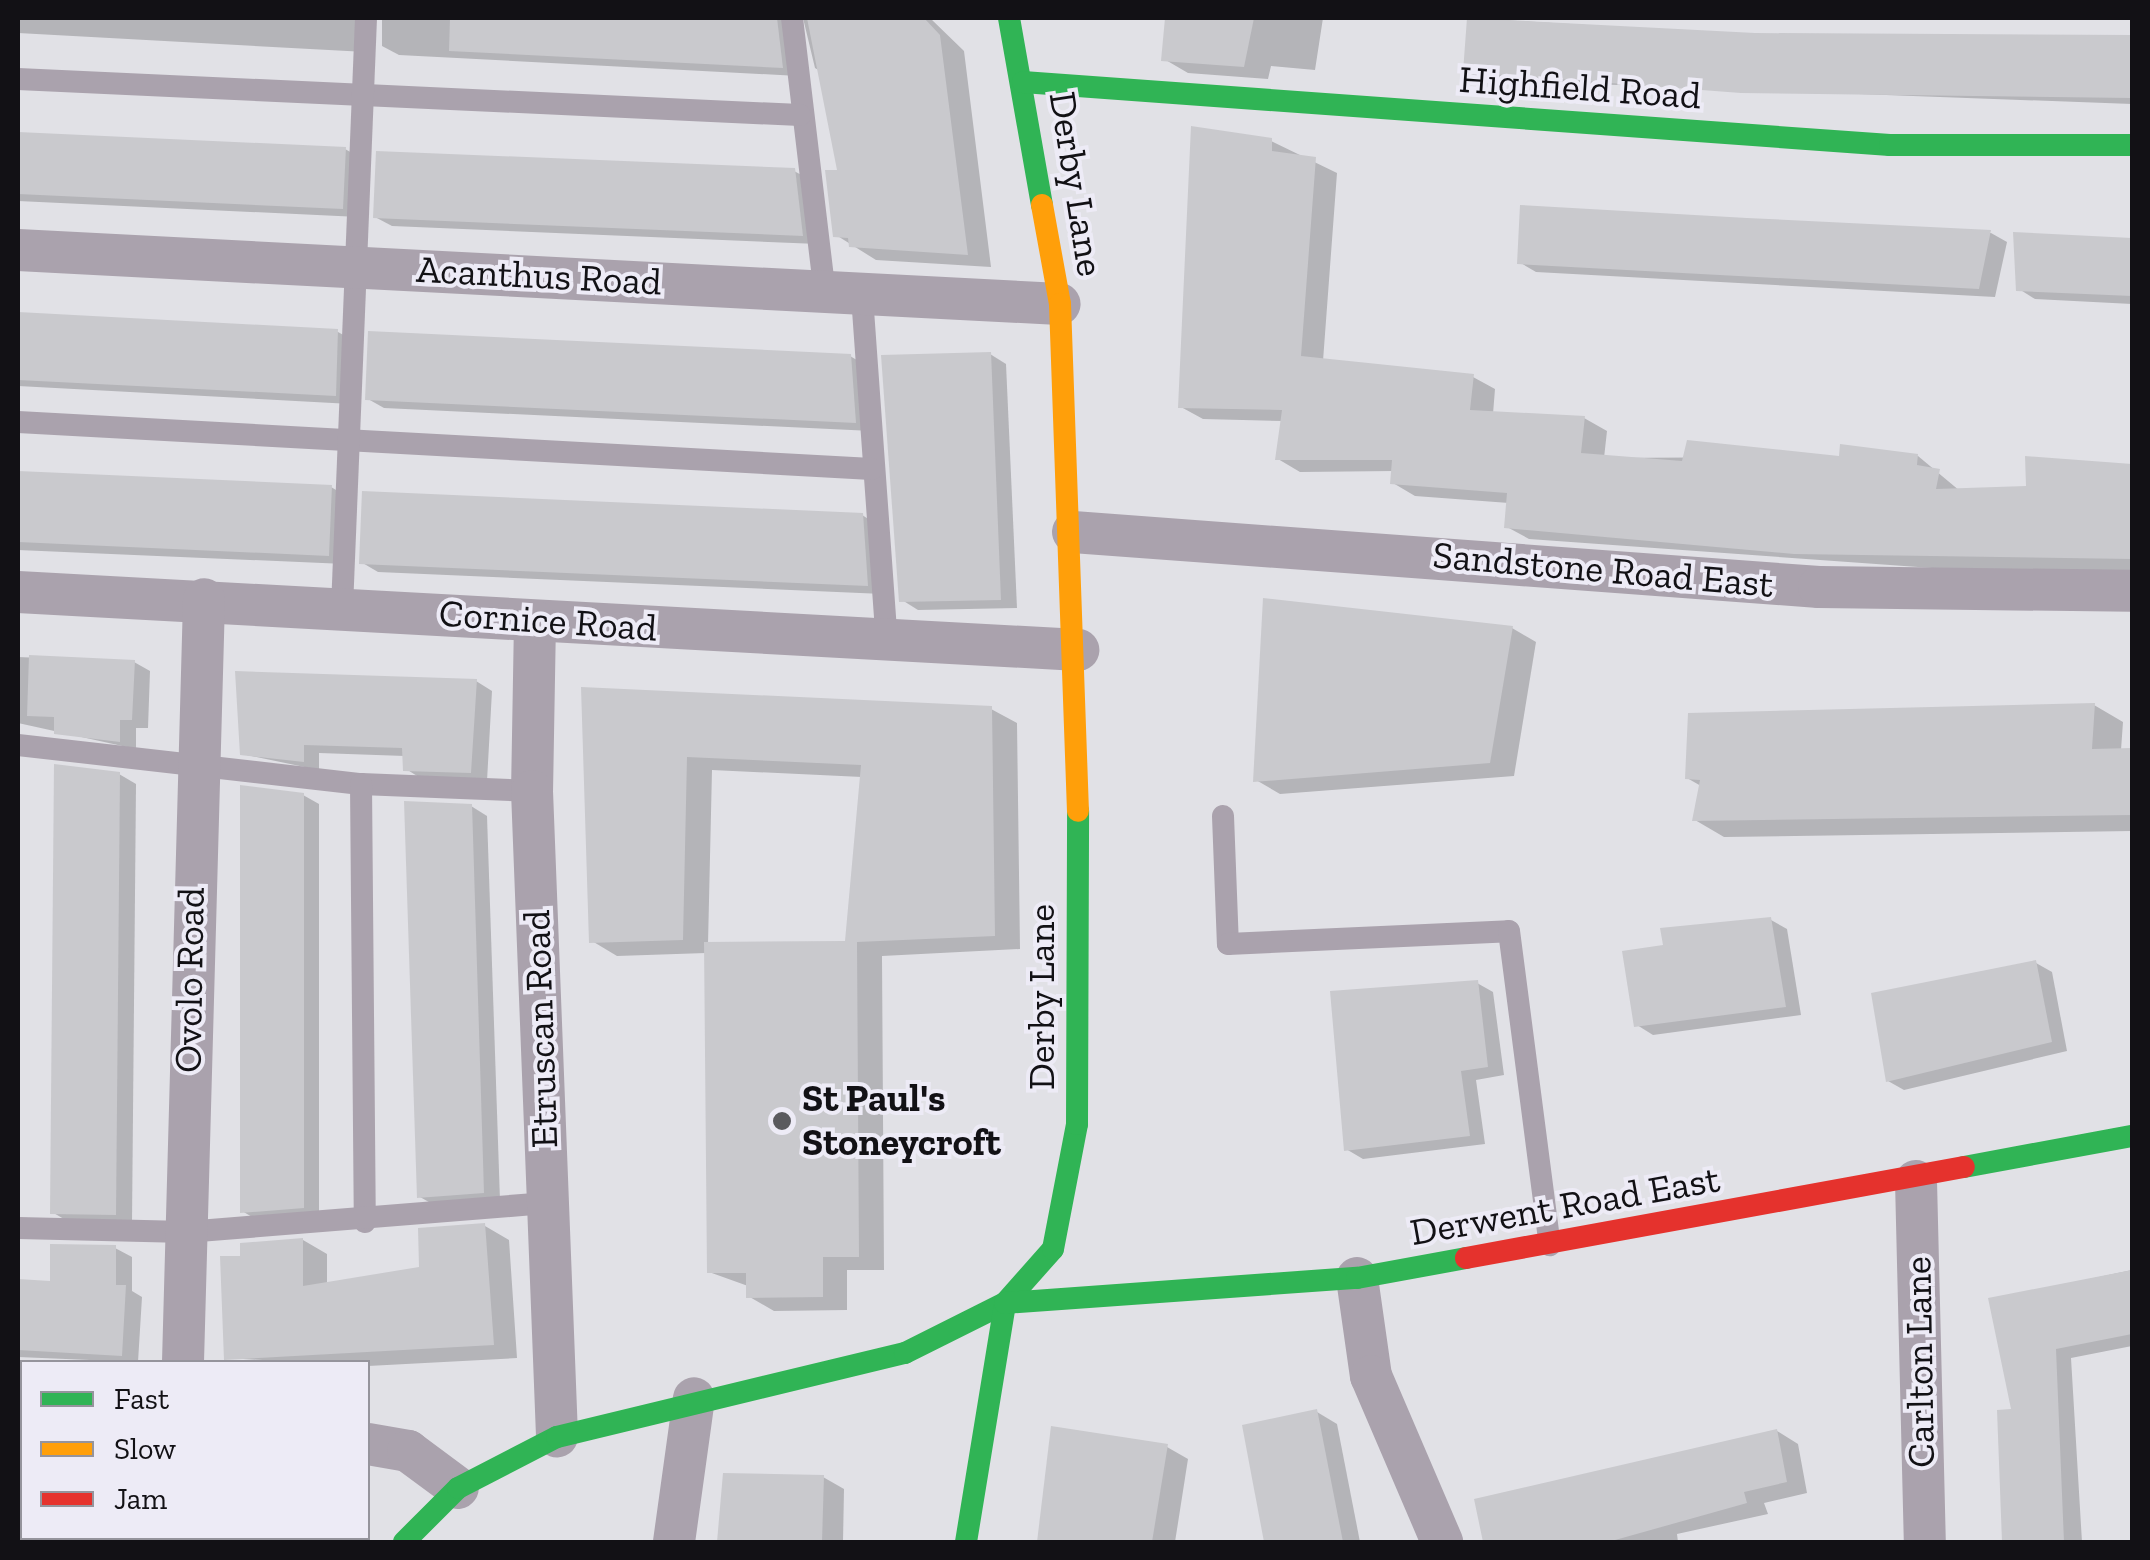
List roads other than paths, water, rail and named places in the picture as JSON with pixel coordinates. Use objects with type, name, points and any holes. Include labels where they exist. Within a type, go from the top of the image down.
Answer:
[{"type":"street","name":"Derby Lane","points":[[404,1542],[458,1488],[557,1437],[694,1398],[905,1354],[1005,1303],[1052,1249],[1076,1124],[1078,650],[1074,532],[1060,304],[1024,82],[1009,18]]},
{"type":"street","name":"Highfield Road","points":[[1024,82],[1890,145],[2132,145]]},
{"type":"street","name":"Acanthus Road","points":[[18,250],[1060,304]]},
{"type":"street","name":"Sandstone Road East","points":[[1074,532],[1819,588],[2132,590]]},
{"type":"street","name":"Cornice Road","points":[[18,592],[204,599],[1078,650]]},
{"type":"street","name":"Ovolo Road","points":[[183,1360],[193,767],[204,599]]},
{"type":"street","name":"Etruscan Road","points":[[534,621],[532,791],[557,1437]]},
{"type":"street","name":"Derwent Road East","points":[[1005,1303],[1357,1278],[1916,1181],[2132,1136]]},
{"type":"street","name":"Carlton Lane","points":[[1916,1181],[1925,1542]]},
{"type":"street","points":[[1357,1278],[1370,1376],[1442,1542]]},
{"type":"street","points":[[966,1542],[1005,1303]]},
{"type":"street","points":[[674,1542],[694,1398]]},
{"type":"street","points":[[370,1444],[408,1451],[458,1488]]},
{"type":"lane","points":[[342,608],[352,441],[354,266],[366,18]]},
{"type":"lane","points":[[792,18],[800,115],[844,294],[872,469],[887,641]]},
{"type":"lane","points":[[18,79],[800,115]]},
{"type":"lane","points":[[18,422],[872,469]]},
{"type":"lane","points":[[18,769],[18,745],[361,784],[532,791]]},
{"type":"lane","points":[[361,784],[365,1222]]},
{"type":"lane","points":[[1223,816],[1228,944],[1510,931],[1550,1244]]},
{"type":"lane","points":[[18,1228],[186,1232],[365,1222],[548,1203]]},
{"type":"place","name":"St Paul's Stoneycroft","points":[[782,1121]]}]
